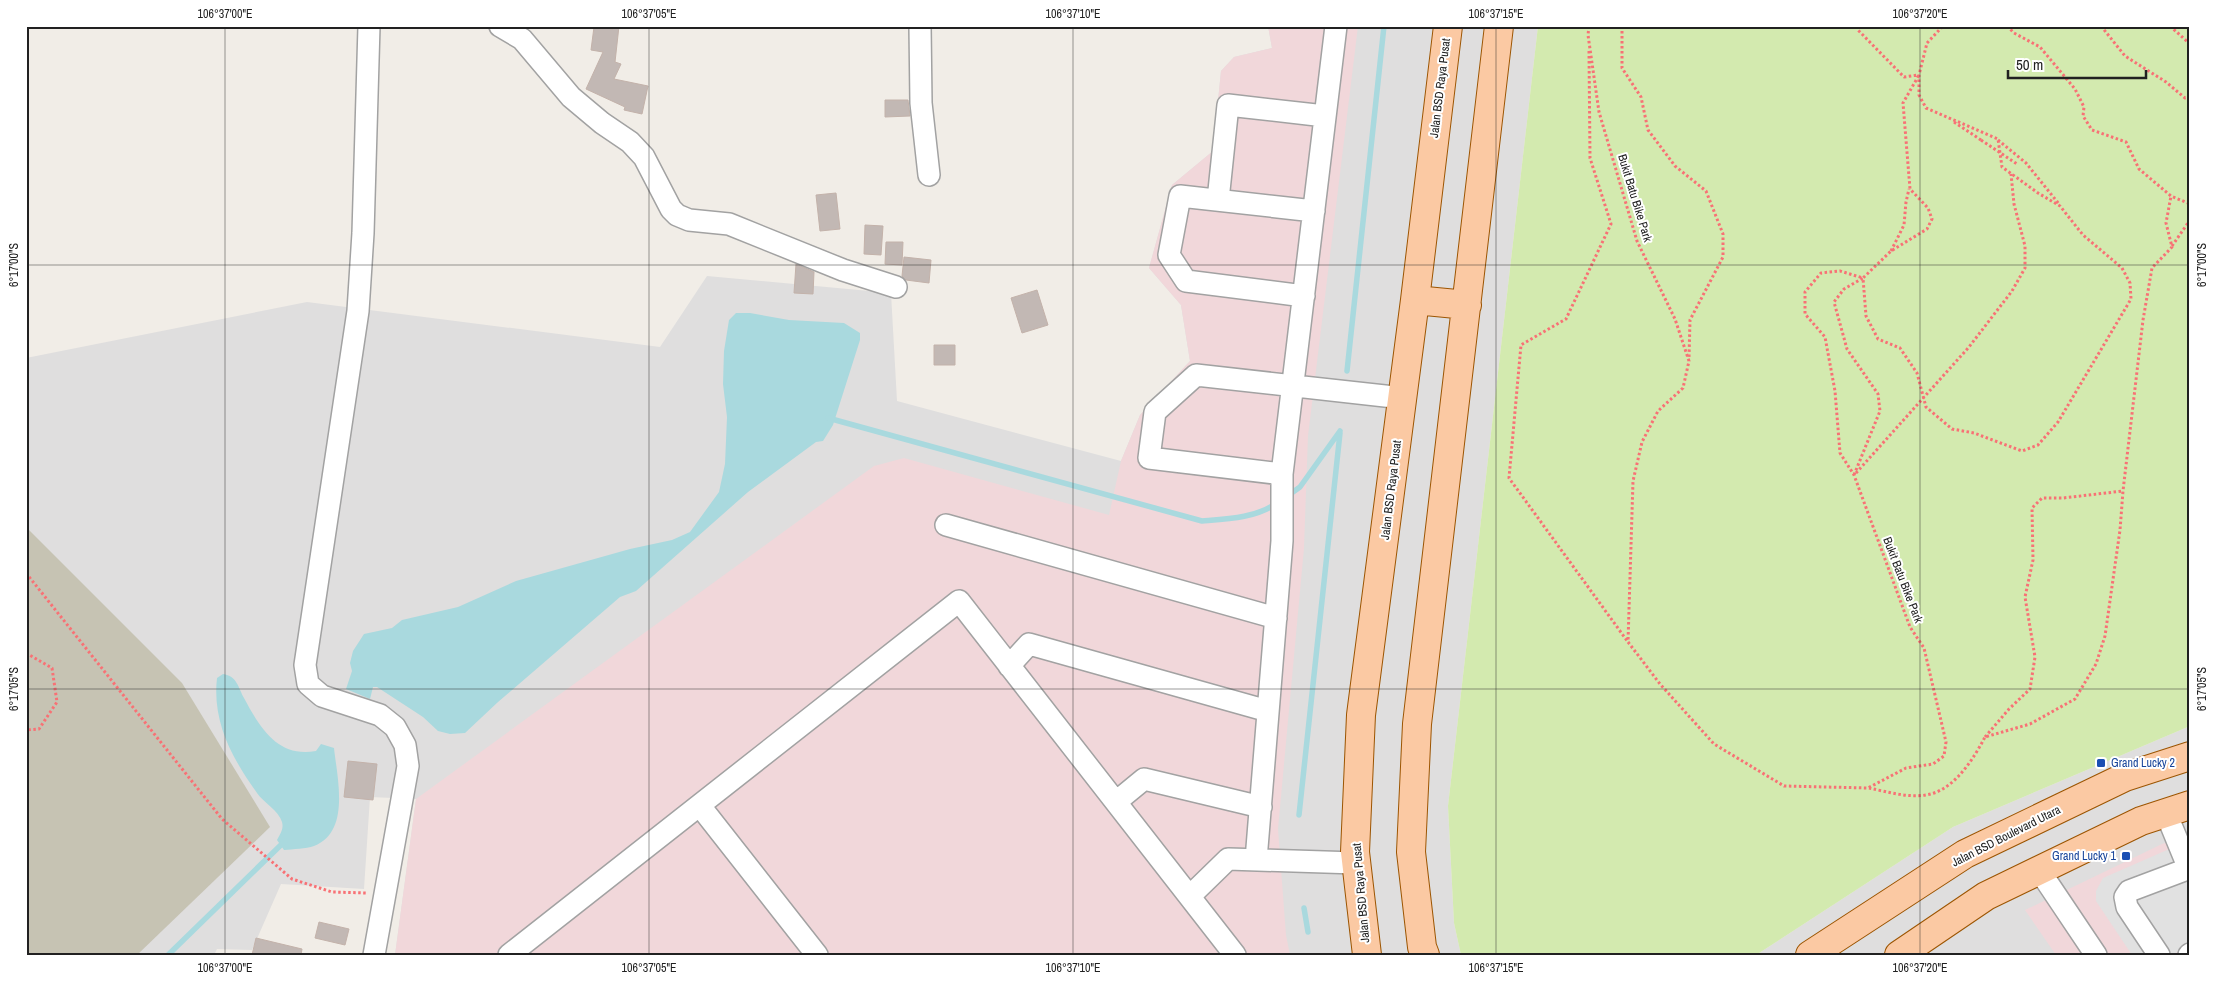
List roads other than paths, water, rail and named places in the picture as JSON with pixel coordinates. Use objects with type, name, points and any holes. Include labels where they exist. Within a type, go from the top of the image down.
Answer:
[{"type":"main road","name":"Jalan BSD Raya Pusat","points":[[1366,955],[1355,852],[1361,715],[1403,398],[1448,26]]},
{"type":"main road","points":[[1425,955],[1422,947],[1410,852],[1417,724],[1499,26]]},
{"type":"main road","points":[[1415,300],[1467,305]]},
{"type":"main road","name":"Jalan BSD Boulevard Utara","points":[[1810,955],[1965,854],[2125,778],[2190,756]]},
{"type":"main road","points":[[1899,955],[1986,896],[2141,821],[2178,809]]},
{"type":"street","points":[[369,26],[363,233],[358,311],[306,665],[308,684],[322,696],[380,715],[394,727],[405,744],[408,766],[374,955]]},
{"type":"street","points":[[500,26],[522,39],[571,97],[602,123],[630,142],[644,157],[670,209],[677,215],[689,220],[729,224],[843,270],[896,287]]},
{"type":"street","points":[[920,26],[921,103],[929,175]]},
{"type":"street","points":[[1256,860],[1282,541],[1282,480],[1336,26]]},
{"type":"street","points":[[1218,200],[1228,105],[1325,116]]},
{"type":"street","points":[[1304,296],[1186,281],[1169,255],[1180,196],[1314,211]]},
{"type":"street","points":[[1282,480],[1148,458],[1155,412],[1196,375],[1403,398]]},
{"type":"street","points":[[946,525],[1276,618]]},
{"type":"street","points":[[509,955],[959,601],[1235,955]]},
{"type":"street","points":[[1009,666],[1029,644],[1268,711]]},
{"type":"street","points":[[1116,802],[1144,779],[1261,807]]},
{"type":"street","points":[[700,806],[817,955]]},
{"type":"street","points":[[2156,954],[2127,907],[2124,897],[2129,891],[2190,868],[2178,809]]},
{"type":"street","points":[[1190,896],[1228,860],[1356,863]]},
{"type":"street","points":[[2039,870],[2096,955]]},
{"type":"water","points":[[736,313],[750,313],[789,320],[844,323],[860,333],[860,340],[833,425],[823,441],[816,442],[748,492],[636,591],[620,597],[498,702],[465,733],[450,734],[438,731],[423,717],[377,687],[373,687],[370,699],[346,689],[352,671],[350,663],[353,651],[364,634],[392,628],[402,620],[458,607],[516,581],[630,549],[672,540],[690,532],[719,492],[725,464],[727,417],[723,384],[724,351],[729,320]]},
{"type":"water","points":[[223,674],[228,675],[237,683],[264,730],[281,745],[291,750],[303,752],[316,751],[321,744],[334,748],[339,788],[337,816],[333,829],[326,839],[314,846],[284,850],[277,840],[282,822],[248,780],[232,753],[221,724],[216,694],[217,678]]},
{"type":"waterway","points":[[1347,371],[1384,26]]},
{"type":"waterway","points":[[828,418],[1202,521],[1251,515],[1277,503]]},
{"type":"waterway","points":[[1286,497],[1300,487],[1340,431]]},
{"type":"waterway","points":[[1299,815],[1340,433]]},
{"type":"waterway","points":[[168,955],[285,841]]},
{"type":"waterway","points":[[1304,908],[1308,932]]},
{"type":"place","name":"Grand Lucky 2","points":[[2101,763]]},
{"type":"place","name":"Grand Lucky 1","points":[[2126,856]]}]
